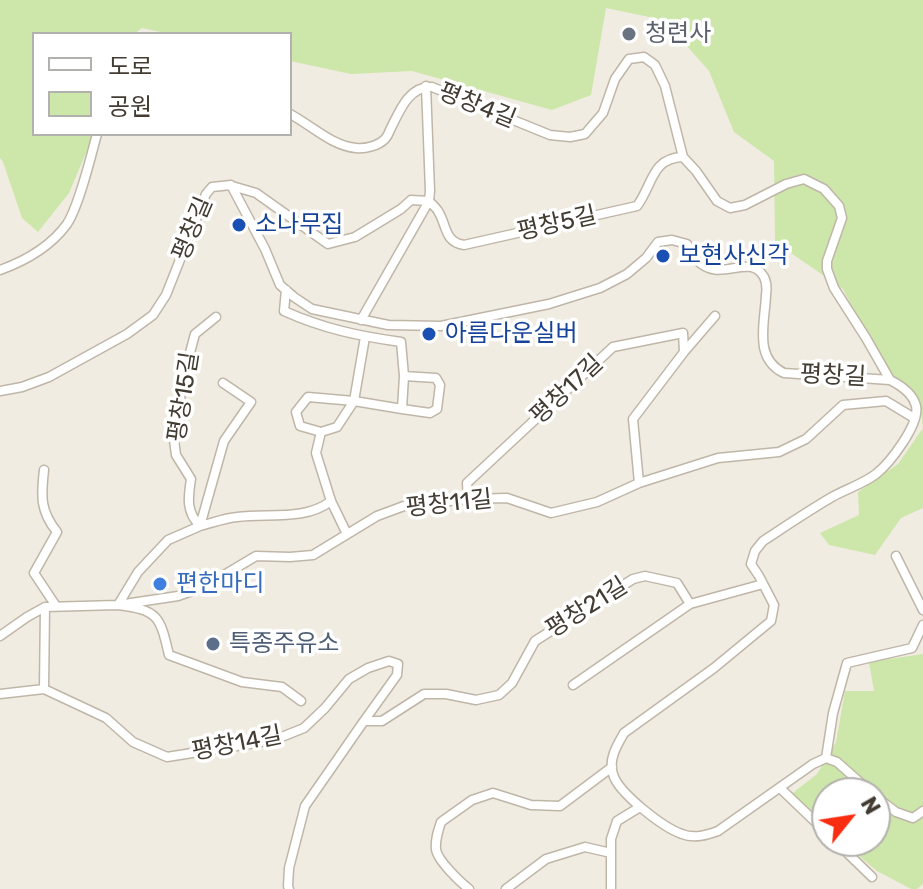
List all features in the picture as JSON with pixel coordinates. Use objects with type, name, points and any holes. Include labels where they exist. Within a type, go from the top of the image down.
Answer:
[{"type":"street","name":"평창4길","points":[[292,115],[336,142],[355,148],[369,148],[385,139],[411,93],[426,86],[550,135],[570,137],[585,134],[603,113],[615,79],[629,59],[644,57],[655,65],[665,86],[683,157]]},
{"type":"street","name":"평창5길","points":[[426,86],[429,201],[438,210],[447,235],[455,244],[464,245],[637,206],[655,171],[668,159],[683,157]]},
{"type":"street","points":[[0,270],[39,251],[69,222],[96,136]]},
{"type":"street","points":[[683,157],[717,201],[730,208],[745,205],[786,184],[804,179],[824,189],[839,206],[842,218],[827,269],[834,288],[890,380]]},
{"type":"street","points":[[231,185],[256,193],[328,244],[355,237],[411,200],[429,201],[361,320]]},
{"type":"street","name":"평창길","points":[[0,391],[49,377],[127,334],[153,315],[166,295],[206,194],[212,187],[231,185],[280,285],[312,309],[388,325],[441,326],[549,304],[600,288],[627,274],[646,258],[658,242],[672,240],[687,244],[697,261],[715,271],[747,265],[760,271],[767,284],[763,350],[776,369],[784,373],[890,380],[909,394],[916,408],[914,418]]},
{"type":"street","points":[[286,290],[284,311],[312,324],[401,342],[404,376],[402,409]]},
{"type":"street","points":[[639,483],[633,419],[715,316]]},
{"type":"street","name":"평창15길","points":[[216,317],[195,334],[180,390],[181,417],[174,440],[176,455],[191,479],[187,502],[193,519],[200,526],[224,441],[251,402],[223,383]]},
{"type":"street","name":"평창17길","points":[[468,499],[467,483],[613,347],[683,333],[684,352]]},
{"type":"street","points":[[365,337],[354,401],[337,427],[321,432],[300,426],[296,412],[308,397],[354,401],[430,413],[437,409],[440,385],[436,378],[404,376]]},
{"type":"street","name":"평창11길","points":[[118,605],[178,596],[204,587],[256,556],[313,555],[377,516],[404,506],[507,498],[551,513],[597,502],[639,483],[718,458],[779,452],[806,439],[843,405],[886,401],[914,418]]},
{"type":"street","points":[[854,777],[837,762],[826,758],[718,831],[703,836],[684,836],[640,807],[621,787],[612,767],[615,748],[624,733],[714,668],[771,621],[774,605],[751,564],[755,551],[763,541],[833,496],[875,475],[894,455],[914,418]]},
{"type":"street","points":[[321,432],[316,453],[331,501],[347,534]]},
{"type":"street","points":[[44,470],[41,498],[48,521],[57,532],[34,573],[56,606]]},
{"type":"street","points":[[118,605],[138,572],[168,540],[200,526],[236,517],[282,516],[320,510],[331,501]]},
{"type":"street","points":[[896,556],[923,610]]},
{"type":"street","name":"평창21길","points":[[364,721],[382,721],[424,694],[446,694],[476,700],[499,695],[512,683],[535,641],[633,579],[645,576],[677,583],[690,604]]},
{"type":"street","points":[[573,685],[690,604],[763,584]]},
{"type":"street","name":"평창11길","points":[[0,636],[45,607],[118,605],[144,608],[161,624],[169,655],[242,682],[282,687],[301,701]]},
{"type":"street","points":[[0,694],[44,689],[45,607]]},
{"type":"street","points":[[826,758],[833,713],[847,663],[912,648],[923,625]]},
{"type":"street","name":"평창14길","points":[[44,689],[106,718],[133,742],[167,757],[274,740],[304,728],[349,679],[389,661],[398,664],[397,675],[364,721]]},
{"type":"street","points":[[289,889],[289,868],[305,806],[364,721]]},
{"type":"street","points":[[469,889],[436,853],[441,822],[472,800],[493,793],[531,805],[560,806],[612,767]]},
{"type":"street","points":[[780,788],[811,818]]},
{"type":"street","points":[[611,889],[611,839],[617,821],[640,807]]},
{"type":"street","points":[[891,808],[913,818],[923,811]]},
{"type":"street","points":[[506,889],[546,859],[585,847],[611,853]]},
{"type":"street","points":[[851,857],[872,877]]},
{"type":"green space","points":[[0,0],[923,0],[923,428],[921,411],[900,383],[893,381],[843,289],[775,242],[774,161],[734,132],[709,71],[664,20],[606,8],[591,95],[552,110],[412,71],[351,74],[292,61],[292,32],[161,32],[142,28],[137,32],[32,32],[32,136],[93,136],[69,193],[38,232],[22,218],[0,158]]},
{"type":"green space","points":[[923,428],[923,508],[901,518],[875,555],[829,545],[820,533],[859,515],[858,492],[898,464]]},
{"type":"green space","points":[[923,654],[923,884],[917,889],[911,889],[877,871],[860,857],[891,857],[891,777],[813,777],[836,742],[845,691],[874,691],[869,662]]},
{"type":"green space","points":[[811,779],[811,815],[789,796]]},
{"type":"place","name":"청련사","points":[[629,34]]},
{"type":"place","name":"소나무집","points":[[239,225]]},
{"type":"place","name":"보현사신각","points":[[663,256]]},
{"type":"place","name":"아름다운실버","points":[[429,334]]},
{"type":"place","name":"편한마디","points":[[160,584]]},
{"type":"place","name":"특종주유소","points":[[213,644]]}]
